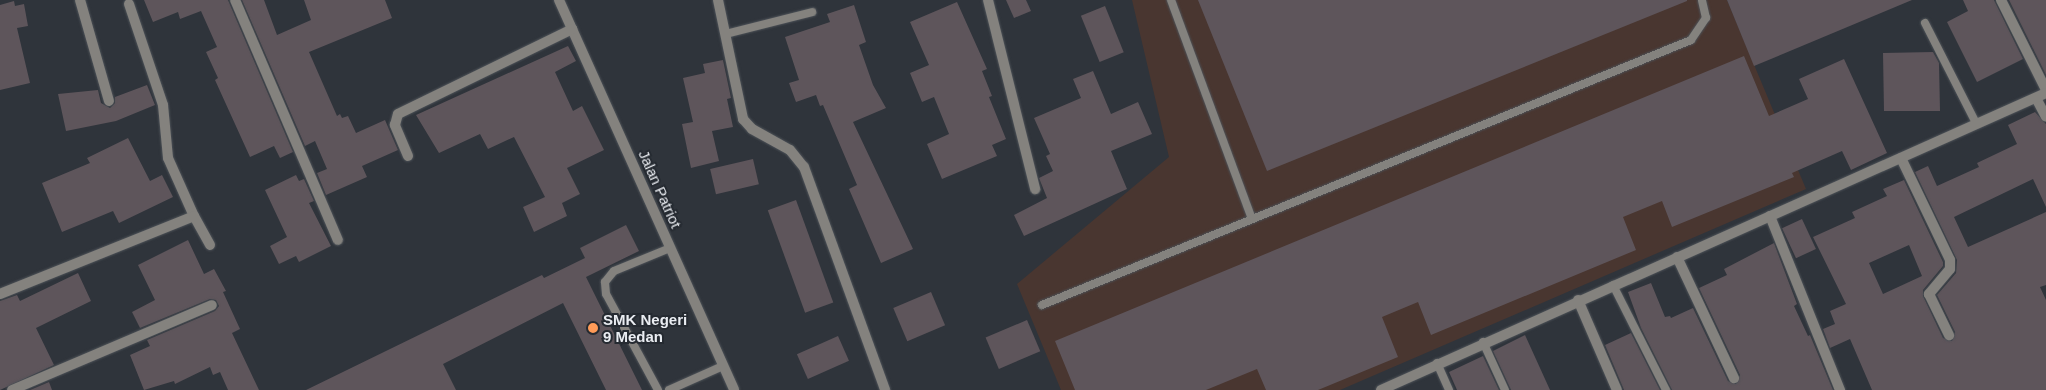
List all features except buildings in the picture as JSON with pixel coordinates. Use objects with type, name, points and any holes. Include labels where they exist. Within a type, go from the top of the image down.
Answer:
[{"type":"street","points":[[80,0],[109,101]]},
{"type":"street","points":[[235,0],[338,240]]},
{"type":"street","name":"Jalan Patriot","points":[[559,0],[734,390]]},
{"type":"street","points":[[718,0],[743,119],[752,129],[790,150],[804,167],[885,390]]},
{"type":"street","points":[[988,0],[1035,189]]},
{"type":"street","points":[[1381,390],[1578,300],[1677,258],[1976,123],[2036,98],[2046,91],[2001,0]]},
{"type":"street","points":[[129,4],[163,104],[168,158],[194,216],[210,245]]},
{"type":"street","points":[[408,156],[395,125],[398,114],[572,29]]},
{"type":"street","points":[[2036,98],[2046,117]]},
{"type":"street","points":[[1901,158],[1950,260],[1950,269],[1929,294],[1949,335]]},
{"type":"street","points":[[0,294],[194,216]]},
{"type":"street","points":[[1770,216],[1840,390]]},
{"type":"street","points":[[1677,258],[1734,378]]},
{"type":"street","points":[[1578,300],[1617,390]]},
{"type":"street","points":[[12,390],[212,305]]},
{"type":"lane","points":[[1171,0],[1252,219]]},
{"type":"lane","points":[[1042,305],[1691,40],[1706,18],[1702,0]]},
{"type":"lane","points":[[726,34],[812,12]]},
{"type":"lane","points":[[1925,23],[1976,123]]},
{"type":"lane","points":[[658,390],[606,294],[605,282],[614,271],[670,248]]},
{"type":"lane","points":[[1613,285],[1666,390]]},
{"type":"lane","points":[[1484,342],[1505,390]]},
{"type":"lane","points":[[1437,363],[1449,390]]},
{"type":"lane","points":[[669,390],[723,366]]},
{"type":"shaded area","points":[[1132,0],[1727,0],[1806,189],[1340,390],[1061,390],[1017,284],[1169,157]]},
{"type":"place","name":"SMK Negeri 9 Medan","points":[[593,328]]}]
